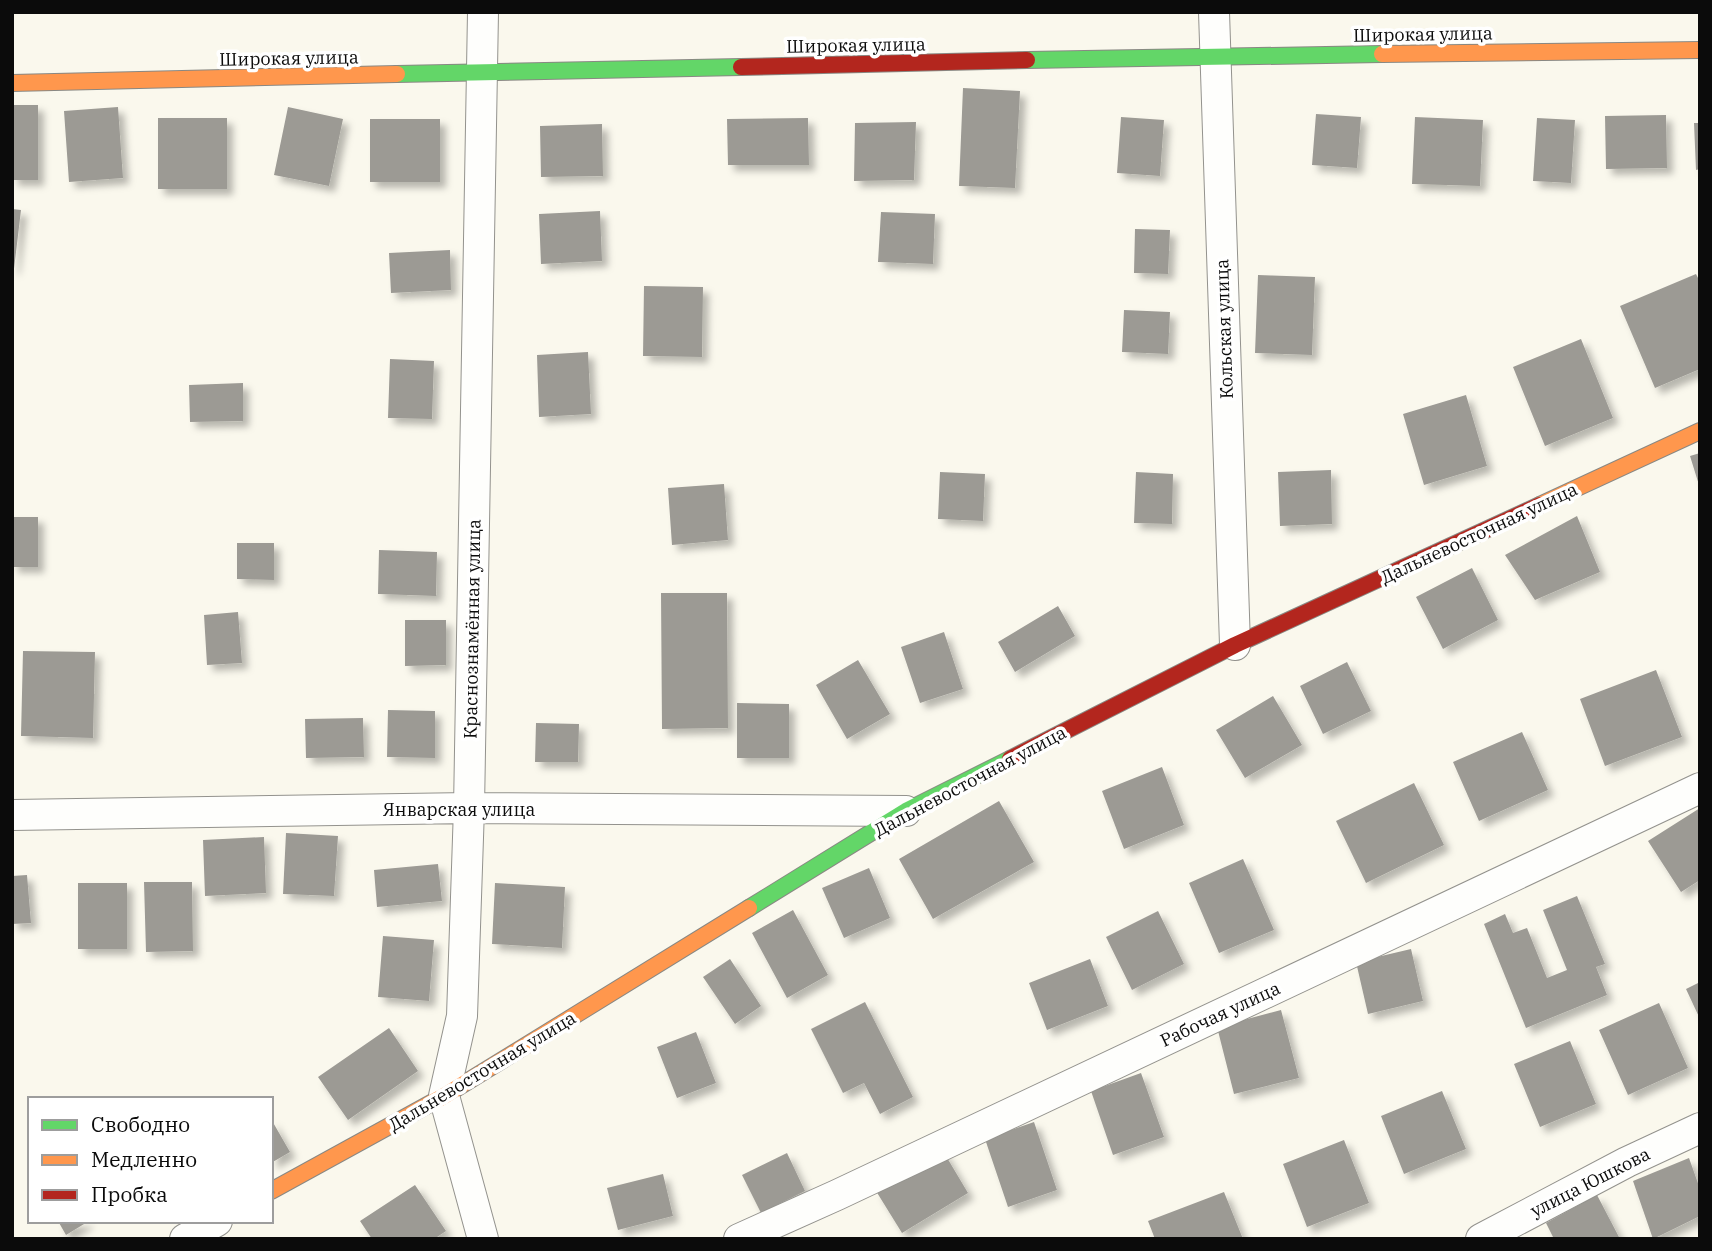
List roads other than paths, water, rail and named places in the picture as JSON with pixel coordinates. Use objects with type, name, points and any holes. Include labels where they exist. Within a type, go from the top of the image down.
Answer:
[{"type":"street","name":"Краснознамённая улица","points":[[483,12],[469,808],[462,1016],[444,1096],[483,1239]]},
{"type":"street","name":"Кольская улица","points":[[1214,12],[1235,645]]},
{"type":"street","name":"Широкая улица","points":[[12,83],[1214,56],[1700,50]]},
{"type":"street","name":"Дальневосточная улица","points":[[273,1190],[444,1096],[906,811],[1235,645],[1700,431]]},
{"type":"street","name":"Рабочая улица","points":[[739,1239],[1700,788]]},
{"type":"street","name":"Январская улица","points":[[12,815],[469,808],[906,811]]},
{"type":"street","name":"улица Юшкова","points":[[1481,1239],[1627,1162],[1700,1128]]},
{"type":"street","points":[[185,1239],[213,1223]]}]
